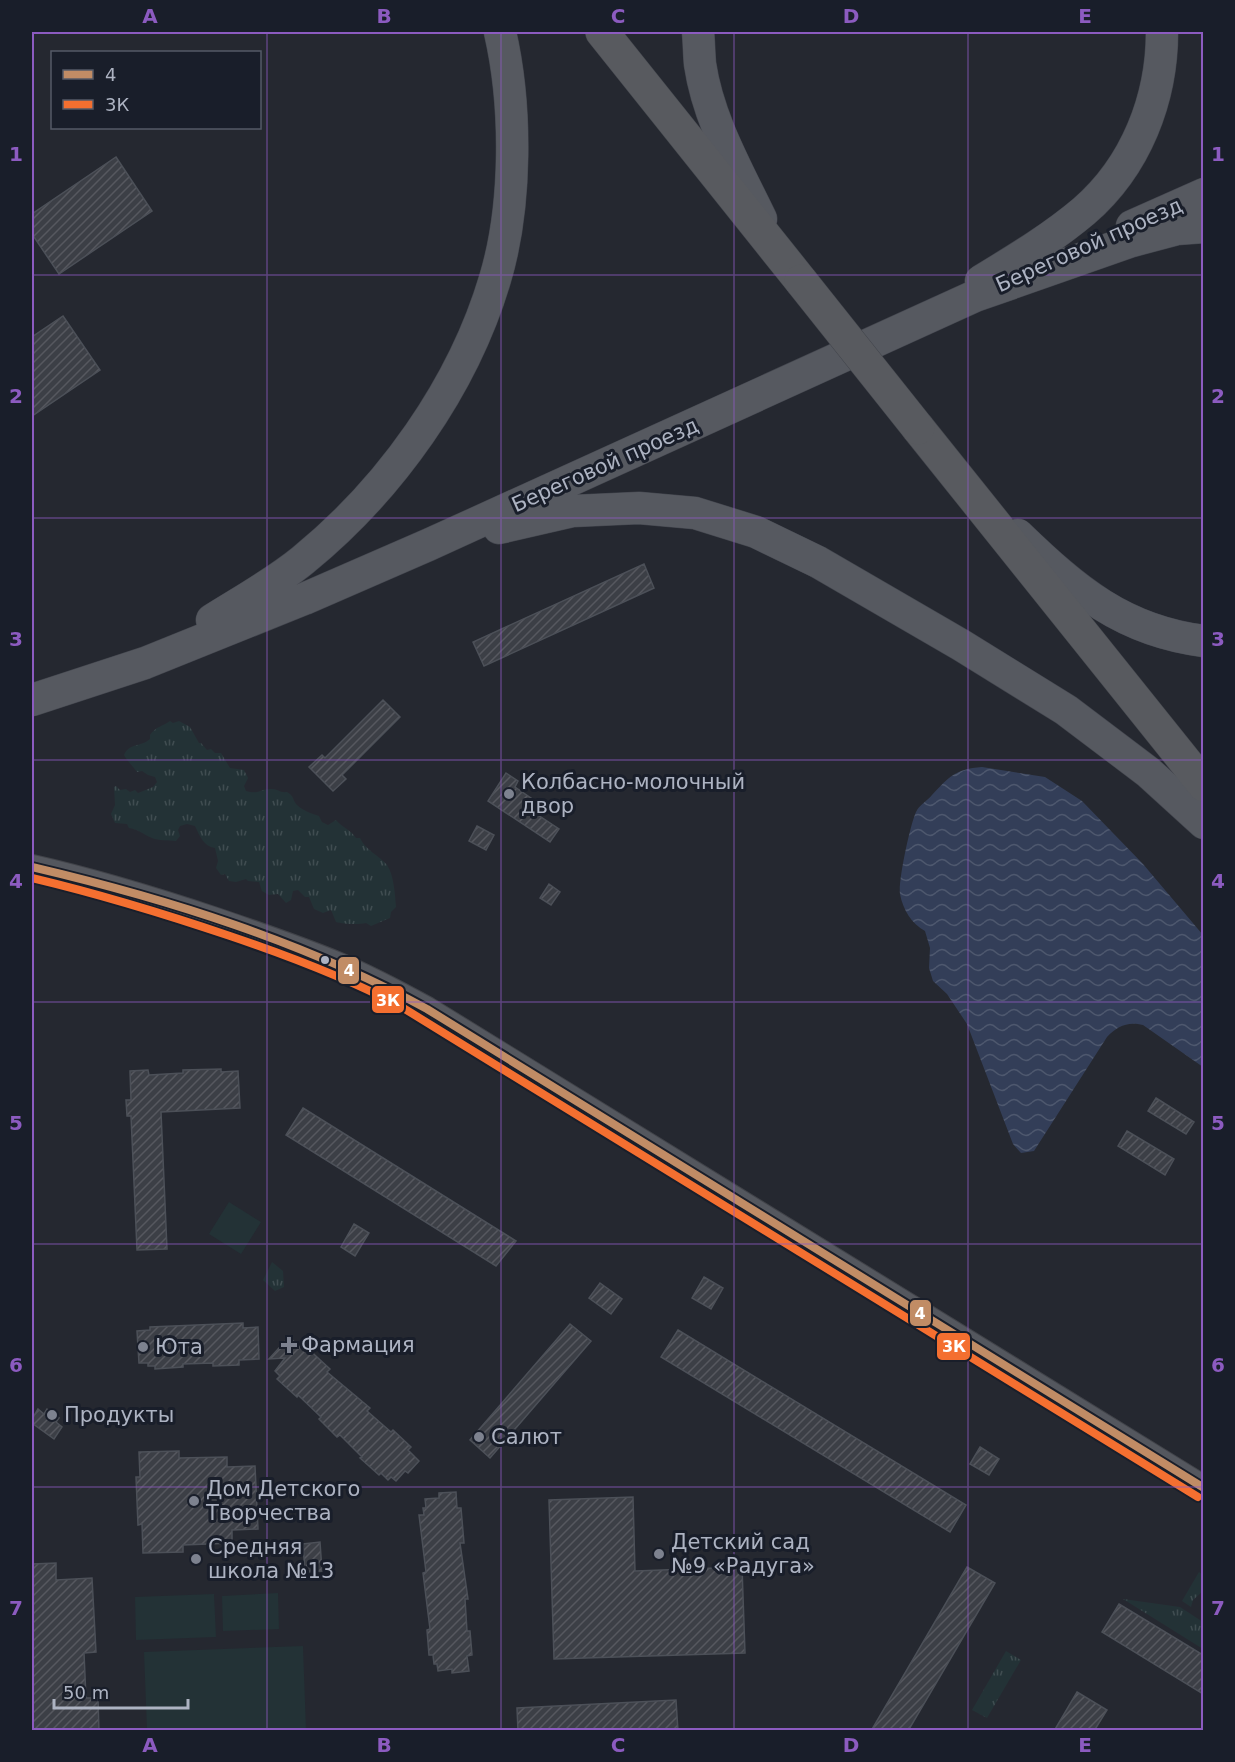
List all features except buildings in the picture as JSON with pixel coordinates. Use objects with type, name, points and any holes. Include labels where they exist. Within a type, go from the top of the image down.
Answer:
[{"type":"highway","points":[[602,32],[1203,785]]},
{"type":"main road","points":[[32,700],[145,663],[263,588],[303,560],[339,527],[382,482],[411,447],[438,405],[482,317],[496,278],[503,247],[509,202],[512,120],[500,32]]},
{"type":"main road","points":[[699,32],[700,64],[708,102],[723,142],[776,249]]},
{"type":"main road","points":[[904,328],[1045,241],[1085,210],[1109,185],[1128,159],[1144,126],[1158,86],[1162,32]]},
{"type":"main road","name":"Береговой проезд","points":[[975,296],[1203,194]]},
{"type":"main road","points":[[904,328],[975,296],[1132,241],[1203,226]]},
{"type":"main road","name":"Береговой проезд","points":[[145,663],[304,599],[428,545],[904,328]]},
{"type":"main road","points":[[956,474],[1052,568],[1091,599],[1126,620],[1154,630],[1203,641]]},
{"type":"main road","points":[[428,545],[573,511],[639,508],[695,513],[756,532],[818,562],[961,645],[1066,710],[1148,772],[1203,823]]},
{"type":"street","points":[[32,855],[67,875]]},
{"type":"street","points":[[32,867],[179,908],[266,937],[339,964],[396,992],[447,1021],[1203,1488]]},
{"type":"green space","points":[[170,721],[173,723],[179,721],[190,727],[199,743],[207,750],[211,749],[215,753],[221,753],[230,768],[244,770],[248,778],[244,786],[246,791],[272,789],[287,792],[298,806],[319,816],[322,822],[328,825],[336,820],[356,838],[360,838],[387,865],[391,874],[396,907],[391,912],[390,918],[371,926],[366,923],[339,923],[336,922],[331,910],[323,913],[314,909],[309,897],[305,897],[298,890],[293,891],[291,900],[286,903],[278,894],[269,895],[262,891],[259,882],[246,879],[236,882],[229,881],[225,874],[221,875],[216,868],[218,861],[215,848],[205,843],[195,826],[187,824],[180,826],[178,830],[180,836],[176,841],[155,839],[129,828],[127,824],[115,823],[111,814],[115,805],[114,787],[130,792],[135,790],[138,793],[153,787],[157,782],[155,777],[142,771],[137,772],[124,755],[126,751],[150,739],[154,730]]},
{"type":"green space","points":[[229,1202],[261,1222],[241,1254],[209,1234]]},
{"type":"green space","points":[[272,1262],[283,1271],[284,1287],[275,1291],[263,1280]]},
{"type":"green space","points":[[1199,1572],[1203,1575],[1203,1591],[1193,1600],[1191,1607],[1182,1601]]},
{"type":"green space","points":[[278,1593],[279,1629],[223,1631],[222,1596]]},
{"type":"green space","points":[[214,1594],[216,1637],[136,1640],[135,1597]]},
{"type":"green space","points":[[1123,1599],[1180,1607],[1203,1622],[1203,1649]]},
{"type":"green space","points":[[303,1646],[306,1730],[147,1730],[144,1652]]},
{"type":"green space","points":[[1006,1651],[1021,1660],[987,1718],[972,1710]]},
{"type":"water","points":[[982,767],[1045,777],[1082,801],[1143,864],[1203,935],[1203,1067],[1143,1025],[1128,1024],[1119,1027],[1107,1037],[1034,1151],[1021,1153],[1013,1144],[967,1024],[947,994],[933,981],[929,968],[930,948],[925,931],[909,916],[900,894],[905,853],[917,810],[953,775]]},
{"type":"transit line","name":"4","points":[[32,867],[134,893],[235,925],[333,963],[427,1009],[1204,1488]]},
{"type":"transit line","name":"3К","points":[[32,878],[132,905],[252,944],[338,976],[400,1006],[1198,1497]]},
{"type":"place","name":"Колбасно-молочный двор","points":[[509,794]]},
{"type":"place","name":"Фармация","points":[[289,1345]]},
{"type":"place","name":"Юта","points":[[143,1347]]},
{"type":"place","name":"Продукты","points":[[52,1415]]},
{"type":"place","name":"Салют","points":[[479,1437]]},
{"type":"place","name":"Дом Детского Творчества","points":[[194,1501]]},
{"type":"place","name":"Детский сад №9 «Радуга»","points":[[659,1554]]},
{"type":"place","name":"Средняя школа №13","points":[[196,1559]]}]
